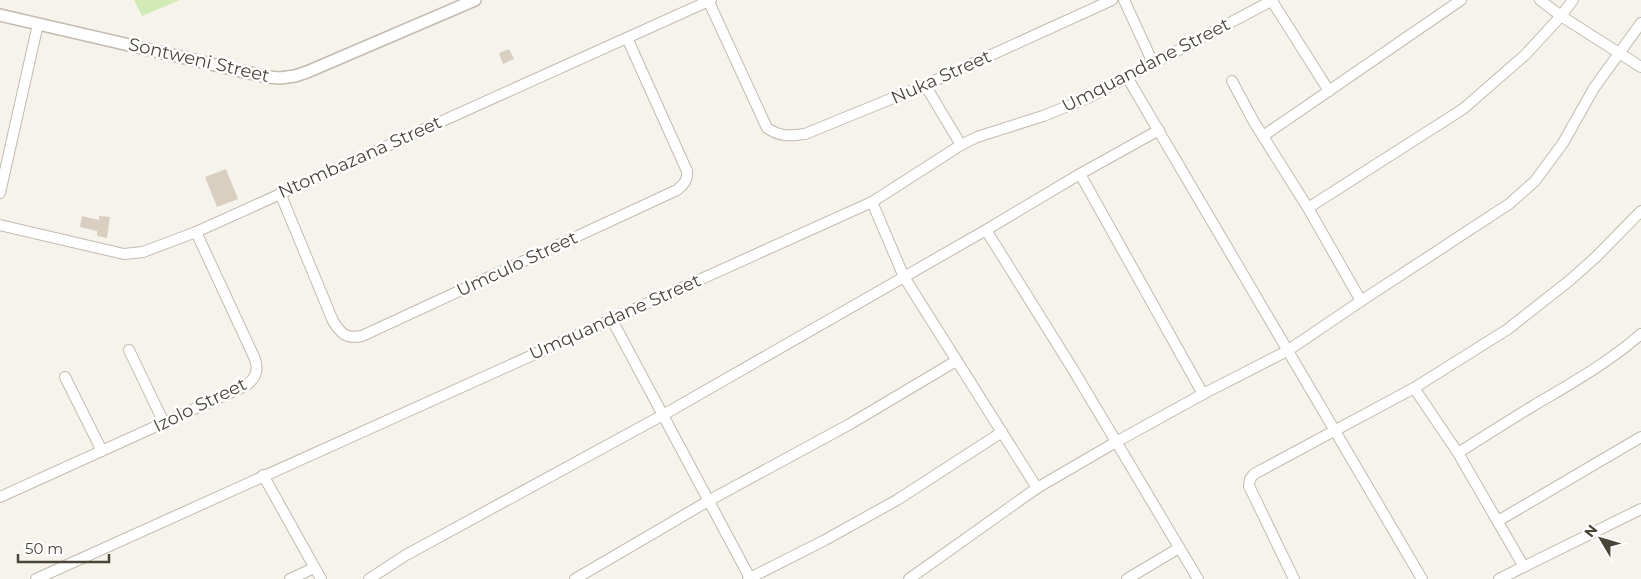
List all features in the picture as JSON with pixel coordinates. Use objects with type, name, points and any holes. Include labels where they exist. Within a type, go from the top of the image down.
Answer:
[{"type":"street","name":"Sontweni Street","points":[[0,15],[267,77],[280,78],[295,76],[334,62],[474,0]]},
{"type":"street","name":"Nuka Street","points":[[709,0],[767,128],[781,135],[789,136],[805,134],[926,84],[1112,0]]},
{"type":"street","name":"Ntombazana Street","points":[[0,225],[124,254],[143,252],[196,232],[709,0]]},
{"type":"street","points":[[1124,0],[1153,63]]},
{"type":"street","points":[[1273,0],[1329,91]]},
{"type":"street","name":"Umquandane Street","points":[[36,579],[611,318],[872,202],[960,145],[1088,98],[1273,0]]},
{"type":"street","points":[[1263,136],[1461,0]]},
{"type":"street","points":[[1540,0],[1561,16],[1641,67]]},
{"type":"street","points":[[1308,208],[1463,109],[1525,55],[1573,0]]},
{"type":"street","points":[[910,579],[1037,488],[1203,394],[1287,351],[1509,204],[1534,181],[1563,143],[1582,107],[1641,23]]},
{"type":"street","points":[[0,193],[38,24]]},
{"type":"street","name":"Umculo Street","points":[[280,193],[333,321],[345,335],[353,338],[362,336],[668,194],[685,184],[687,171],[627,38]]},
{"type":"street","points":[[1128,77],[1422,579]]},
{"type":"street","points":[[1232,81],[1361,301]]},
{"type":"street","points":[[926,84],[960,145]]},
{"type":"street","points":[[369,579],[406,555],[663,415],[1080,174],[1160,130]]},
{"type":"street","points":[[1080,174],[1203,394]]},
{"type":"street","points":[[872,202],[904,277],[1037,488]]},
{"type":"street","points":[[1294,579],[1249,486],[1250,479],[1254,474],[1414,388],[1533,311],[1596,257],[1641,210]]},
{"type":"street","points":[[986,230],[1198,579]]},
{"type":"street","name":"Izolo Street","points":[[0,497],[252,381],[256,375],[257,368],[255,360],[196,232]]},
{"type":"street","points":[[611,318],[710,500],[749,578],[825,540],[897,500],[1002,432]]},
{"type":"street","points":[[1458,453],[1591,372],[1641,334]]},
{"type":"street","points":[[129,350],[164,423]]},
{"type":"street","points":[[575,579],[710,500],[850,424],[956,361]]},
{"type":"street","points":[[65,377],[102,451]]},
{"type":"street","points":[[1414,388],[1458,453],[1524,567]]},
{"type":"street","points":[[1498,521],[1641,437]]},
{"type":"street","points":[[263,475],[321,579]]},
{"type":"street","points":[[1500,579],[1641,509]]},
{"type":"street","points":[[1126,579],[1179,548]]},
{"type":"street","points":[[290,579],[314,568]]},
{"type":"green space","points":[[134,0],[180,0],[142,16]]},
{"type":"building","points":[[509,49],[514,59],[503,64],[499,53]]},
{"type":"building","points":[[226,169],[238,199],[217,207],[205,177]]},
{"type":"building","points":[[82,216],[99,220],[99,216],[110,217],[107,238],[97,236],[97,231],[80,227]]}]
